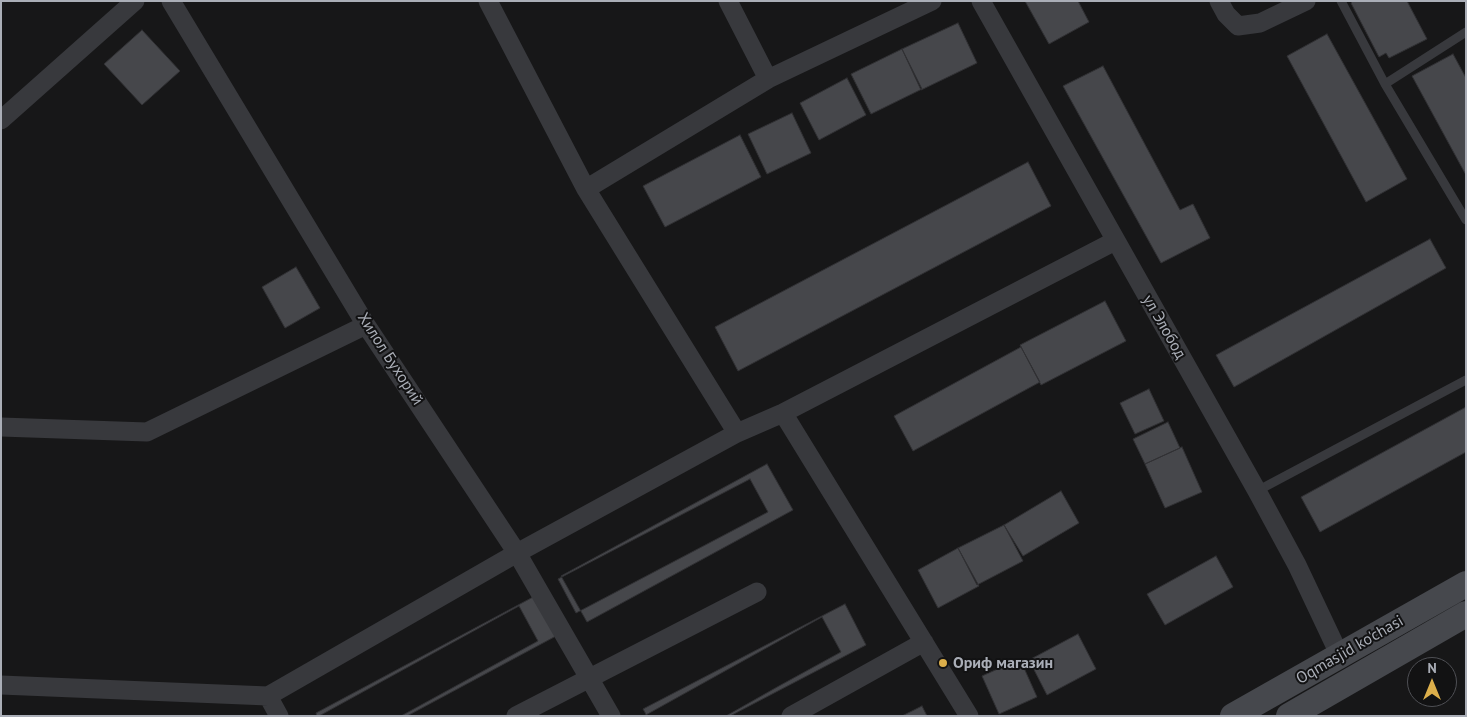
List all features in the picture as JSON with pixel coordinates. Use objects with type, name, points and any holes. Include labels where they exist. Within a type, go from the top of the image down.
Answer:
[{"type":"main road","name":"Oqmasjid ko'chasi","points":[[1233,716],[1466,584]]},
{"type":"main road","name":"Oqmasjid ko'chasi","points":[[1289,716],[1466,614]]},
{"type":"street","points":[[1,120],[135,1]]},
{"type":"street","name":"Хилол Бухорий","points":[[171,1],[366,325],[516,553],[611,716]]},
{"type":"street","points":[[488,1],[586,190],[737,433]]},
{"type":"street","points":[[728,1],[768,79]]},
{"type":"street","points":[[586,190],[768,79],[932,1]]},
{"type":"street","name":"ул Элобод","points":[[981,1],[1257,491],[1297,565],[1340,656]]},
{"type":"street","points":[[1219,1],[1226,14],[1238,26],[1260,23],[1306,1]]},
{"type":"street","points":[[1,685],[268,696],[516,553],[737,433],[783,413],[1115,241]]},
{"type":"street","points":[[1,427],[147,432],[366,325]]},
{"type":"street","points":[[783,413],[969,716]]},
{"type":"street","points":[[516,716],[757,592]]},
{"type":"street","points":[[791,716],[924,642]]},
{"type":"street","points":[[268,696],[279,716]]},
{"type":"lane","points":[[1342,1],[1386,84],[1466,220]]},
{"type":"lane","points":[[1386,84],[1466,32]]},
{"type":"lane","points":[[1257,491],[1466,380]]},
{"type":"building","points":[[1025,1],[1078,1],[1089,22],[1049,44]]},
{"type":"building","points":[[1353,1],[1407,1],[1427,39],[1389,58],[1386,53],[1379,57],[1351,3]]},
{"type":"building","points":[[958,23],[977,63],[921,90],[902,49]]},
{"type":"building","points":[[142,30],[180,71],[142,105],[104,64]]},
{"type":"building","points":[[1327,34],[1407,179],[1366,202],[1287,56]]},
{"type":"building","points":[[902,49],[922,89],[871,114],[851,74]]},
{"type":"building","points":[[1453,54],[1466,78],[1466,175],[1412,76]]},
{"type":"building","points":[[1103,66],[1180,210],[1193,204],[1210,238],[1161,263],[1063,86]]},
{"type":"building","points":[[847,78],[866,115],[819,140],[800,103]]},
{"type":"building","points":[[792,113],[811,153],[767,174],[748,134]]},
{"type":"building","points":[[740,135],[761,177],[665,227],[643,186]]},
{"type":"building","points":[[1028,162],[1051,206],[738,371],[715,327]]},
{"type":"building","points":[[1430,239],[1446,268],[1234,387],[1216,355]]},
{"type":"building","points":[[296,267],[320,308],[285,328],[262,287]]},
{"type":"building","points":[[1105,301],[1126,341],[1041,385],[1020,345]]},
{"type":"building","points":[[1021,347],[1040,382],[913,451],[894,416]]},
{"type":"building","points":[[1149,389],[1164,421],[1135,434],[1120,403]]},
{"type":"building","points":[[1466,407],[1466,452],[1320,532],[1301,497]]},
{"type":"building","points":[[1168,422],[1180,448],[1145,464],[1133,439]]},
{"type":"building","points":[[1182,447],[1202,492],[1165,508],[1145,464]]},
{"type":"building","points":[[767,464],[793,510],[587,622],[561,576]]},
{"type":"building","points":[[750,479],[768,512],[576,613],[558,579]]},
{"type":"building","points":[[1061,491],[1079,523],[1023,556],[1004,525]]},
{"type":"building","points":[[1004,525],[1023,561],[977,585],[958,548]]},
{"type":"building","points":[[958,548],[979,586],[938,608],[918,570]]},
{"type":"building","points":[[1216,556],[1233,587],[1165,625],[1147,594]]},
{"type":"building","points":[[535,596],[556,636],[407,716],[317,716],[316,713]]},
{"type":"building","points":[[845,604],[866,645],[730,716],[647,716],[643,709]]},
{"type":"building","points":[[519,606],[538,641],[401,716],[319,716]]},
{"type":"building","points":[[822,617],[841,652],[726,716],[644,716]]},
{"type":"building","points":[[1078,634],[1096,669],[1047,695],[1029,660]]},
{"type":"building","points":[[1020,659],[1037,697],[999,714],[982,676]]},
{"type":"building","points":[[922,706],[927,716],[902,716]]},
{"type":"place","name":"Ориф магазин","points":[[943,663]]}]
